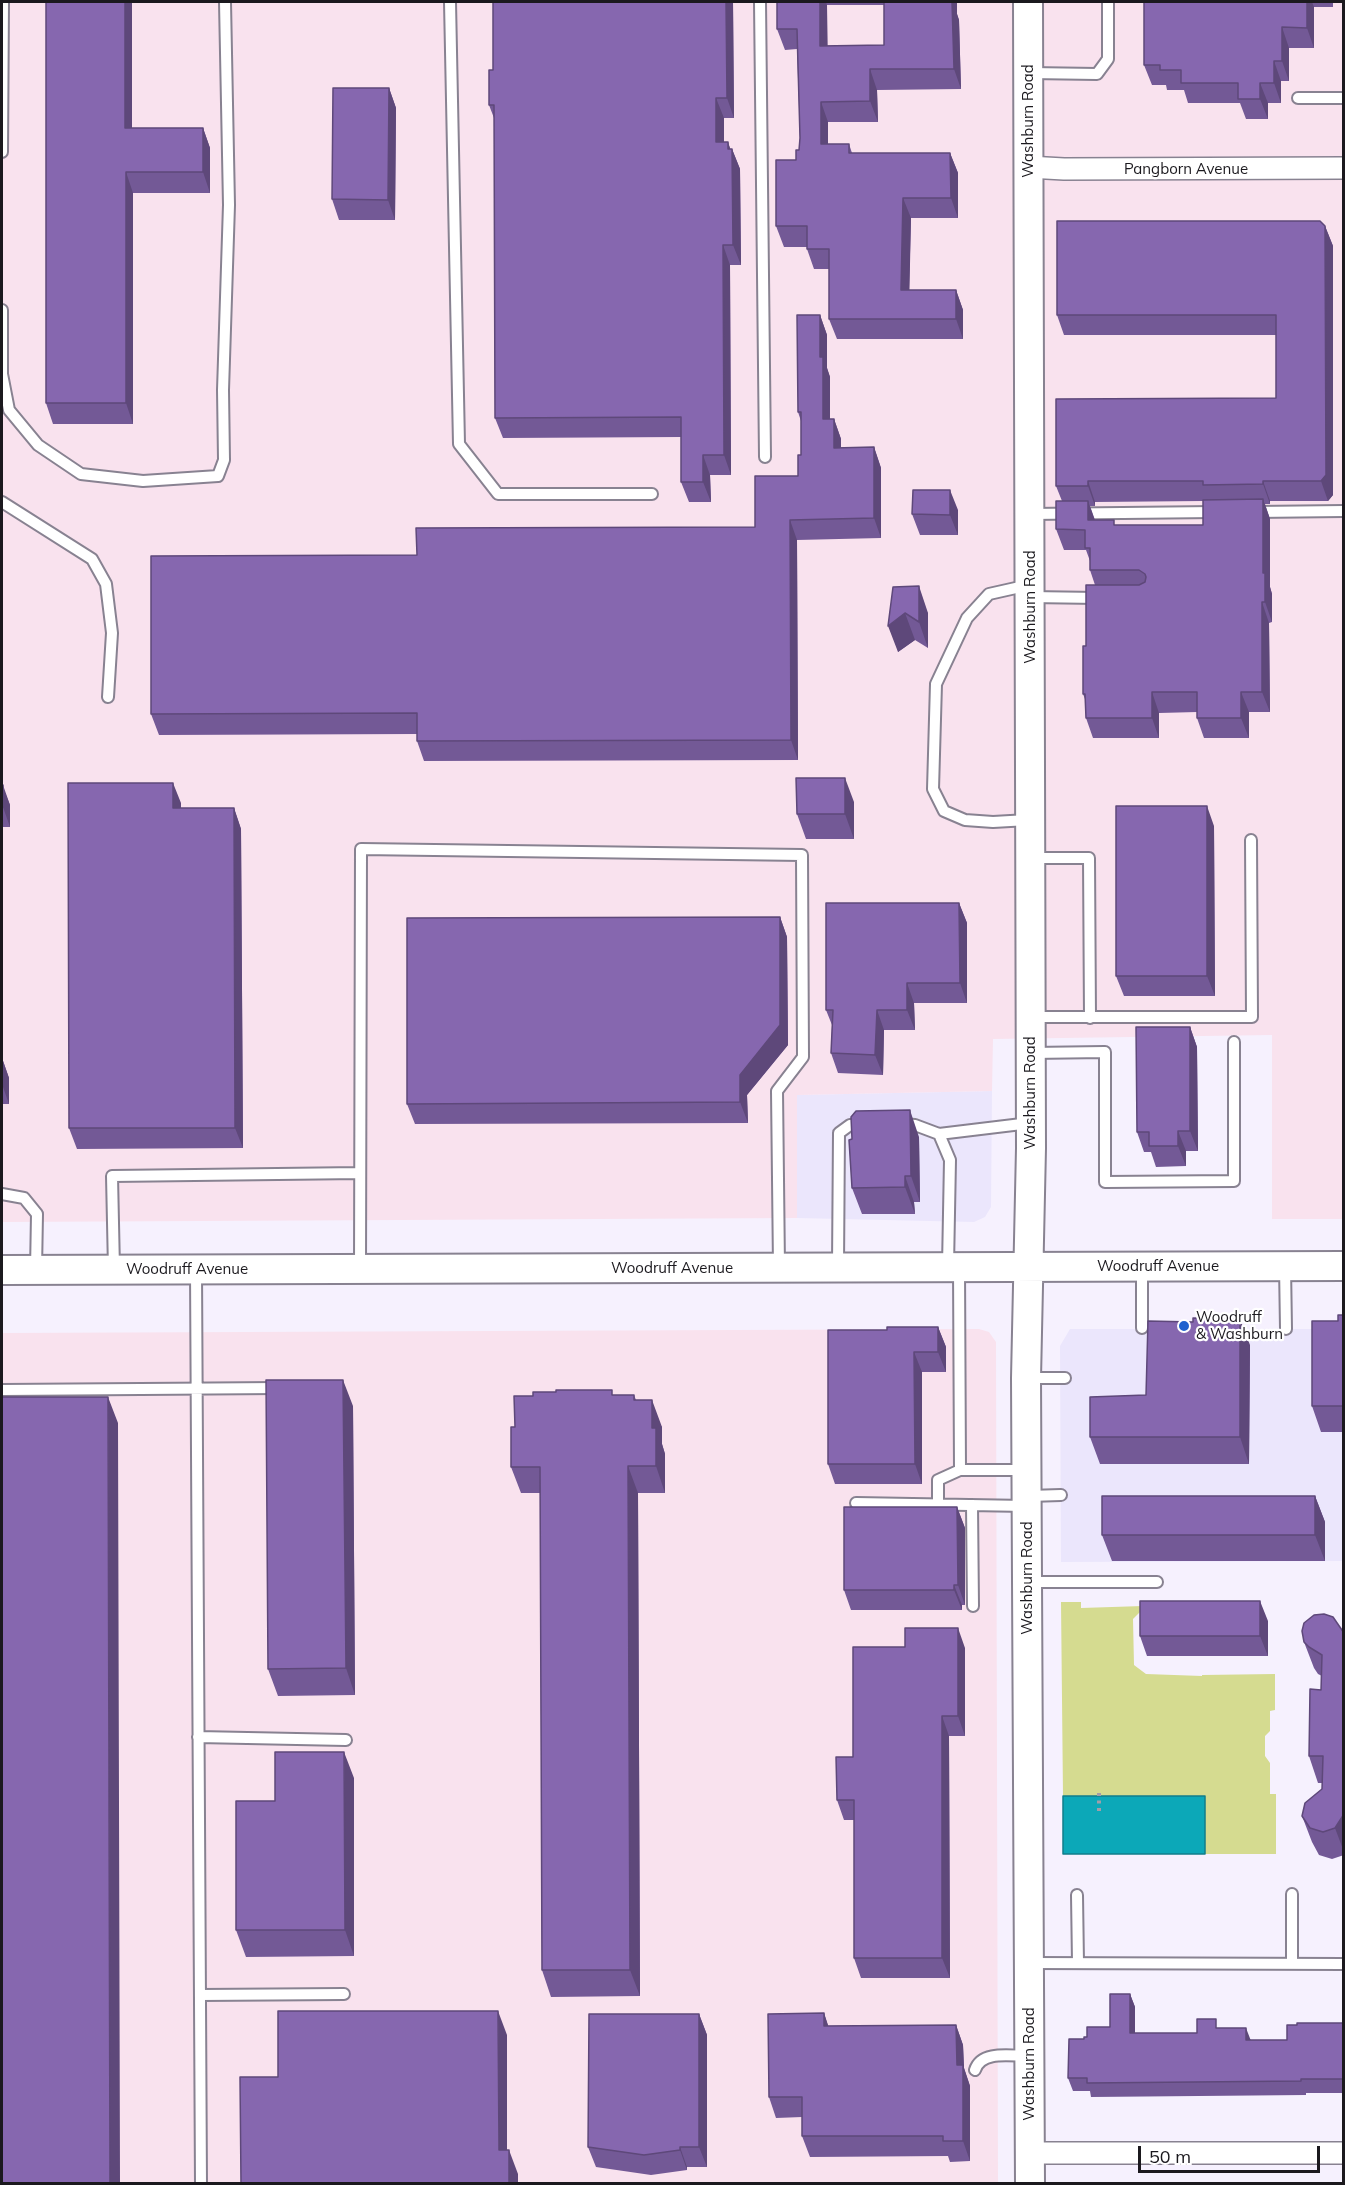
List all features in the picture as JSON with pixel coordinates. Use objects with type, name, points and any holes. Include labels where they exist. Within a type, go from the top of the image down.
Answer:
[{"type":"street","name":"Washburn Road","points":[[1028,2],[1030,1123],[1026,1378],[1030,2184]]},
{"type":"street","name":"Pangborn Avenue","points":[[1029,167],[1064,169],[1344,168]]},
{"type":"street","name":"Woodruff Avenue","points":[[2,1270],[1344,1266]]},
{"type":"street","points":[[1030,2152],[1344,2153]]},
{"type":"lane","points":[[2,152],[3,2]]},
{"type":"lane","points":[[2,310],[2,374],[9,410],[38,445],[81,474],[143,481],[218,477],[224,460],[223,390],[229,206],[225,2]]},
{"type":"lane","points":[[450,2],[459,444],[498,494],[652,494]]},
{"type":"lane","points":[[760,2],[765,457]]},
{"type":"lane","points":[[1028,74],[1097,75],[1108,59],[1108,2]]},
{"type":"lane","points":[[1298,98],[1344,98]]},
{"type":"lane","points":[[4,508],[92,559],[106,584],[112,633],[108,697]]},
{"type":"lane","points":[[1030,514],[1344,511]]},
{"type":"lane","points":[[1030,820],[993,822],[965,820],[944,811],[933,789],[936,684],[967,618],[989,594],[1030,591],[1106,598]]},
{"type":"lane","points":[[1030,1017],[1252,1017],[1251,840]]},
{"type":"lane","points":[[360,1269],[361,849],[801,855],[803,1057],[777,1091],[779,1267]]},
{"type":"lane","points":[[1030,858],[1089,858],[1090,1018]]},
{"type":"lane","points":[[1030,1053],[1105,1052],[1105,1182],[1234,1181],[1234,1042]]},
{"type":"lane","points":[[838,1267],[839,1133],[850,1125],[881,1123],[915,1125],[939,1134],[1030,1123]]},
{"type":"lane","points":[[939,1134],[950,1160],[960,1470]]},
{"type":"lane","points":[[114,1270],[112,1176],[360,1173]]},
{"type":"lane","points":[[2,1194],[24,1198],[37,1214],[36,1270]]},
{"type":"lane","points":[[1142,1266],[1142,1328]]},
{"type":"lane","points":[[1285,1266],[1286,1329]]},
{"type":"lane","points":[[196,1269],[201,2184]]},
{"type":"lane","points":[[1026,1378],[1065,1378]]},
{"type":"lane","points":[[2,1390],[288,1388]]},
{"type":"lane","points":[[938,1504],[938,1480],[960,1470],[1027,1490],[1061,1495]]},
{"type":"lane","points":[[856,1503],[972,1505],[1027,1490]]},
{"type":"lane","points":[[972,1505],[973,1606]]},
{"type":"lane","points":[[1027,1582],[1157,1581]]},
{"type":"lane","points":[[198,1737],[345,1740]]},
{"type":"lane","points":[[1292,1894],[1292,1964]]},
{"type":"lane","points":[[1077,1895],[1078,1963]]},
{"type":"lane","points":[[1029,1963],[1344,1964]]},
{"type":"lane","points":[[200,1995],[344,1994]]},
{"type":"lane","points":[[975,2070],[976,2065],[984,2058],[1030,2056]]},
{"type":"path","points":[[1099,1792],[1099,1811]]},
{"type":"shaded area","points":[[2,2],[1343,2],[1343,1219],[1272,1219],[1272,1035],[993,1039],[992,1091],[797,1095],[797,1218],[2,1222]]},
{"type":"shaded area","points":[[992,1091],[991,1207],[985,1217],[974,1222],[797,1218],[796,1095]]},
{"type":"shaded area","points":[[979,1329],[989,1332],[996,1342],[998,2183],[2,2183],[2,1333]]},
{"type":"shaded area","points":[[1070,1329],[1343,1329],[1343,1561],[1061,1562],[1060,1346]]},
{"type":"green space","points":[[1061,1602],[1081,1602],[1081,1608],[1143,1606],[1133,1619],[1134,1665],[1146,1674],[1202,1676],[1275,1674],[1275,1710],[1270,1711],[1270,1731],[1265,1736],[1265,1756],[1270,1763],[1270,1794],[1276,1794],[1276,1854],[1205,1854],[1204,1796],[1063,1796]]},
{"type":"water","points":[[1063,1796],[1205,1796],[1205,1854],[1063,1854]]},
{"type":"building","points":[[46,2],[125,2],[125,128],[203,128],[203,172],[126,172],[126,403],[46,403]]},
{"type":"building","points":[[493,2],[726,2],[727,98],[716,98],[716,142],[728,142],[728,149],[732,149],[733,245],[723,245],[724,455],[703,455],[703,482],[681,482],[681,417],[495,418],[494,105],[489,105],[489,70],[493,70]]},
{"type":"building","points":[[777,2],[820,2],[820,46],[884,45],[884,2],[952,2],[954,69],[870,69],[870,101],[821,102],[821,144],[849,144],[849,153],[950,153],[951,198],[903,198],[901,290],[956,290],[956,319],[829,319],[829,249],[807,249],[807,226],[776,226],[776,160],[796,160],[800,138],[797,29],[777,29]]},
{"type":"building","points":[[1144,2],[1307,2],[1307,28],[1282,27],[1282,61],[1274,61],[1274,83],[1260,83],[1260,99],[1238,99],[1238,83],[1181,83],[1181,70],[1160,70],[1160,65],[1144,65]]},
{"type":"building","points":[[333,88],[389,88],[388,200],[332,199]]},
{"type":"building","points":[[1057,221],[1320,221],[1325,226],[1326,475],[1321,481],[1263,481],[1263,484],[1203,485],[1203,481],[1088,481],[1088,486],[1056,486],[1056,399],[1276,398],[1276,315],[1057,315]]},
{"type":"building","points":[[797,315],[820,315],[823,419],[834,419],[834,448],[874,447],[874,518],[790,520],[791,740],[417,741],[417,713],[151,714],[151,556],[417,555],[416,528],[755,527],[755,476],[798,476],[798,455],[801,455],[801,412],[798,412]]},
{"type":"building","points":[[913,490],[950,490],[950,515],[912,514]]},
{"type":"building","points":[[1263,499],[1265,602],[1262,602],[1262,692],[1241,692],[1241,718],[1197,718],[1197,692],[1152,692],[1152,718],[1086,718],[1085,694],[1083,694],[1083,646],[1086,646],[1086,585],[1139,585],[1145,582],[1146,577],[1139,570],[1090,570],[1090,548],[1085,548],[1085,530],[1056,529],[1056,501],[1088,501],[1088,520],[1114,520],[1114,525],[1203,525],[1203,500]]},
{"type":"building","points":[[919,586],[919,622],[905,613],[888,626],[893,587]]},
{"type":"building","points":[[796,778],[845,778],[845,814],[797,814]]},
{"type":"building","points":[[68,783],[173,783],[173,808],[234,808],[235,1128],[69,1128]]},
{"type":"building","points":[[1116,806],[1207,806],[1207,976],[1116,976]]},
{"type":"building","points":[[826,903],[959,903],[960,983],[907,983],[907,1010],[877,1010],[875,1055],[831,1053],[833,1010],[826,1010]]},
{"type":"building","points":[[780,917],[780,1025],[740,1075],[740,1102],[407,1104],[407,918]]},
{"type":"building","points":[[1136,1027],[1190,1027],[1190,1131],[1178,1131],[1178,1146],[1149,1146],[1149,1132],[1137,1132]]},
{"type":"building","points":[[910,1110],[911,1176],[905,1176],[905,1187],[852,1188],[849,1140],[852,1139],[851,1117],[856,1111]]},
{"type":"building","points":[[1338,1315],[1344,1315],[1344,1406],[1312,1406],[1312,1321],[1338,1321]]},
{"type":"building","points":[[1193,1318],[1240,1319],[1240,1437],[1090,1437],[1090,1397],[1146,1395],[1148,1321],[1193,1322]]},
{"type":"building","points":[[887,1327],[938,1327],[938,1352],[914,1352],[915,1464],[828,1464],[828,1330],[887,1330]]},
{"type":"building","points":[[266,1380],[343,1380],[346,1668],[268,1669]]},
{"type":"building","points":[[556,1390],[612,1390],[612,1395],[634,1395],[634,1400],[652,1400],[652,1428],[656,1428],[656,1466],[628,1466],[630,1970],[542,1970],[540,1467],[511,1467],[511,1427],[515,1427],[514,1396],[533,1396],[533,1392],[556,1392]]},
{"type":"building","points":[[2,1397],[108,1397],[110,2184],[2,2184]]},
{"type":"building","points":[[1102,1496],[1315,1496],[1315,1535],[1102,1535]]},
{"type":"building","points":[[844,1507],[957,1507],[958,1585],[954,1585],[954,1590],[844,1590]]},
{"type":"building","points":[[1140,1601],[1260,1601],[1260,1636],[1140,1636]]},
{"type":"building","points":[[1324,1614],[1333,1617],[1344,1633],[1344,1814],[1335,1828],[1323,1832],[1310,1828],[1302,1816],[1305,1803],[1322,1789],[1323,1756],[1309,1756],[1310,1689],[1321,1690],[1322,1655],[1304,1642],[1302,1631],[1304,1623],[1314,1615]]},
{"type":"building","points":[[905,1628],[958,1628],[958,1716],[942,1716],[942,1958],[854,1958],[854,1800],[837,1800],[836,1757],[853,1757],[853,1647],[905,1647]]},
{"type":"building","points":[[275,1752],[344,1752],[345,1930],[236,1930],[236,1801],[275,1801]]},
{"type":"building","points":[[1110,1994],[1130,1994],[1130,2033],[1197,2033],[1197,2019],[1216,2019],[1216,2028],[1246,2028],[1246,2040],[1287,2040],[1287,2025],[1344,2023],[1344,2079],[1087,2083],[1087,2078],[1068,2078],[1069,2039],[1087,2037],[1087,2027],[1110,2027]]},
{"type":"building","points":[[278,2011],[498,2011],[499,2150],[509,2150],[509,2184],[241,2184],[240,2077],[278,2077]]},
{"type":"building","points":[[824,2013],[824,2026],[956,2025],[957,2065],[963,2065],[963,2141],[943,2141],[943,2136],[802,2136],[802,2097],[769,2097],[768,2014]]},
{"type":"building","points":[[589,2014],[699,2014],[699,2147],[680,2147],[680,2150],[644,2155],[588,2147]]},
{"type":"place","name":"Woodruff & Washburn","points":[[1184,1326]]}]
